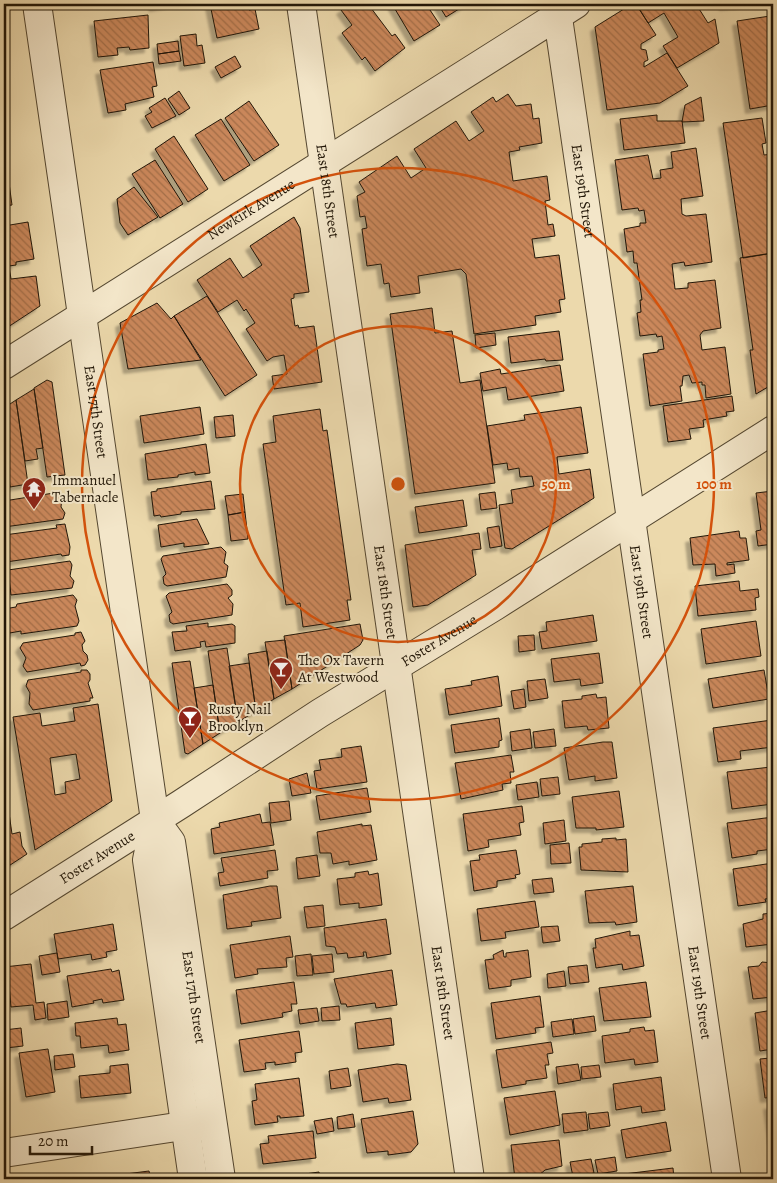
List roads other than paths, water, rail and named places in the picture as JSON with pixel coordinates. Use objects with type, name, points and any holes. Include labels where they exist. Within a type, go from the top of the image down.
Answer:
[{"type":"street","name":"East 17th Street","points":[[37,4],[155,820],[147,860],[193,1179]]},
{"type":"street","name":"East 18th Street","points":[[302,4],[470,1179]]},
{"type":"street","name":"Newkirk Avenue","points":[[4,365],[324,163],[563,8]]},
{"type":"street","name":"East 19th Street","points":[[563,8],[631,520],[727,1179]]},
{"type":"street","name":"Foster Avenue","points":[[4,916],[397,664],[495,606],[773,430]]},
{"type":"street","name":"East 17th Street","points":[[155,820],[171,842],[220,1179]]},
{"type":"street","points":[[4,1153],[212,1122]]},
{"type":"place","name":"Immanuel Tabernacle","points":[[34,510]]},
{"type":"place","name":"The Ox Tavern At Westwood","points":[[281,690]]},
{"type":"place","name":"Rusty Nail Brooklyn","points":[[190,739]]}]
